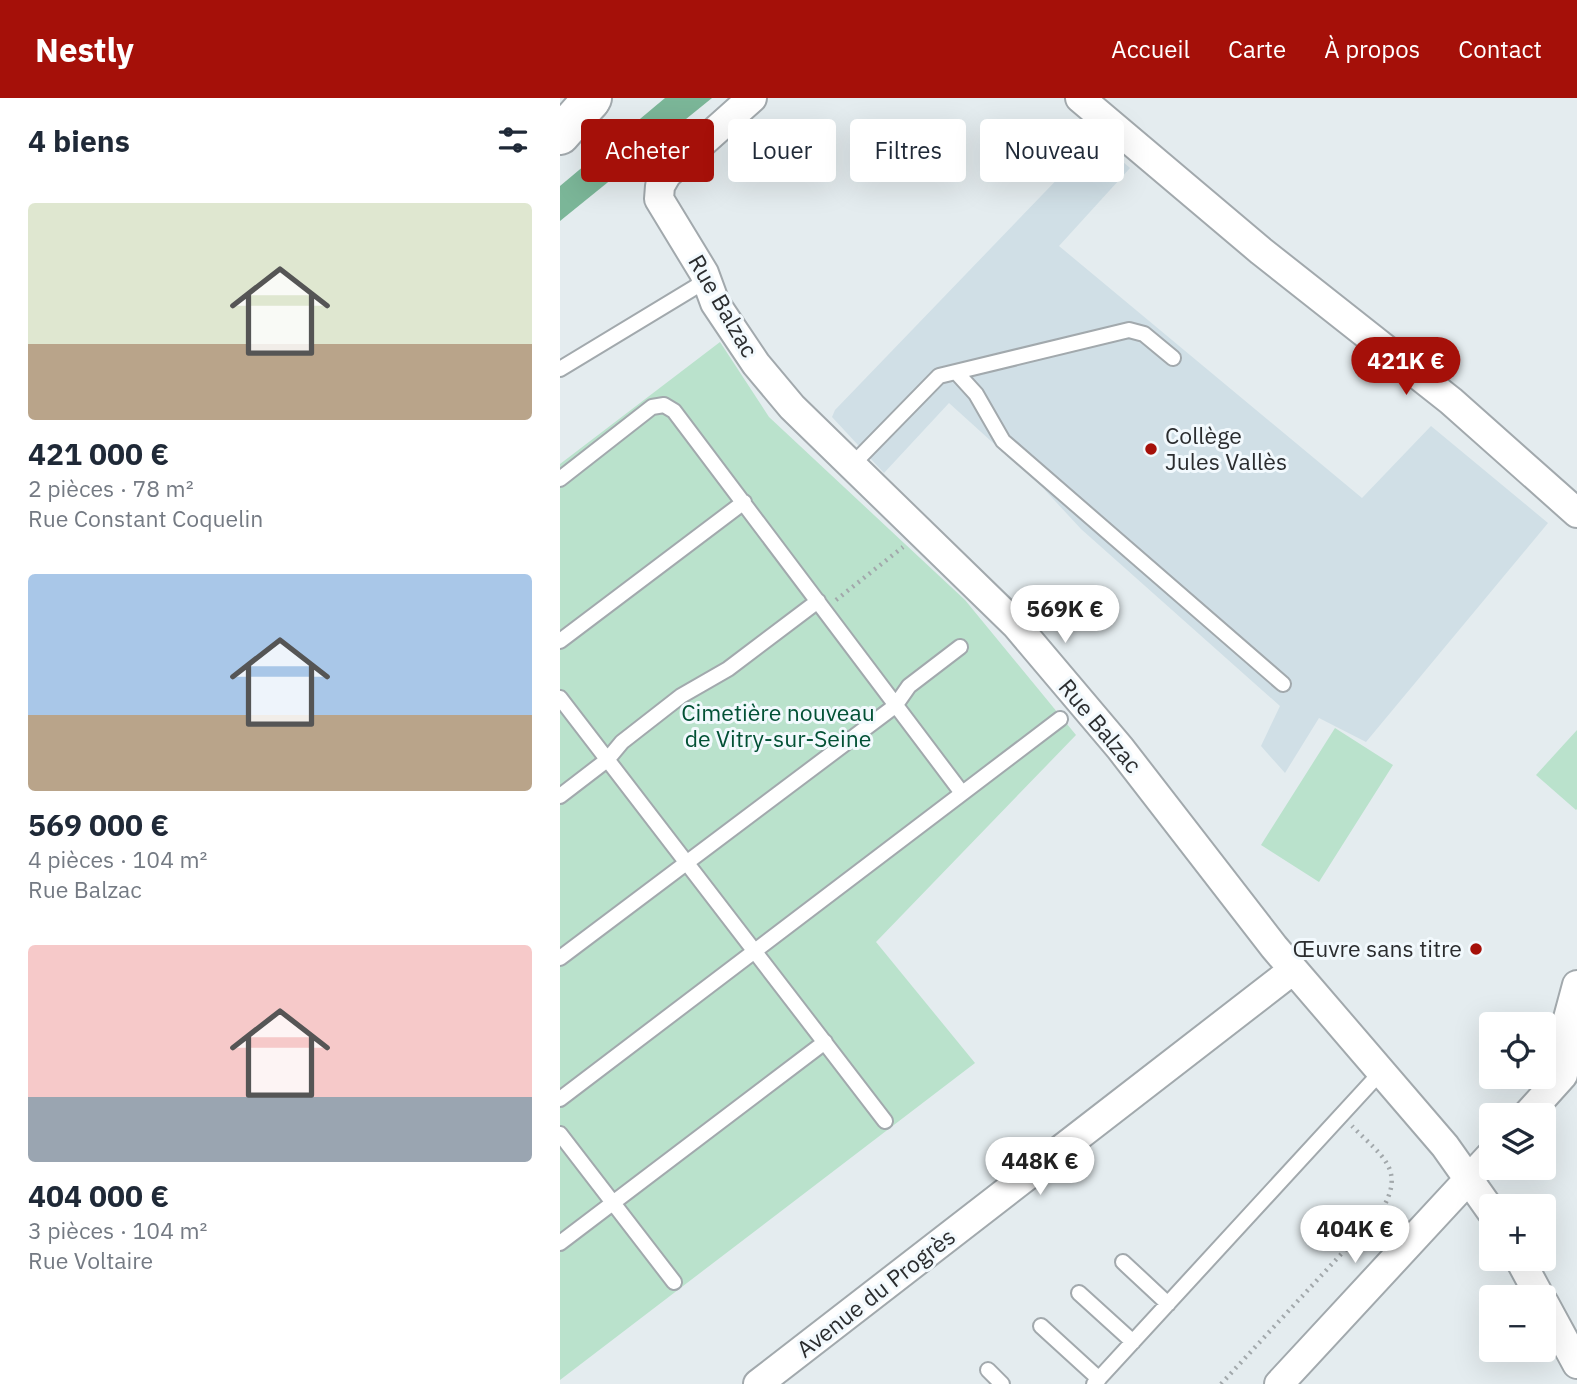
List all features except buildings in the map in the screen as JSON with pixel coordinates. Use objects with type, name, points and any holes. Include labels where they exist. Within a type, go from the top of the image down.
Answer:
[{"type":"main road","points":[[560,135],[584,103]]},
{"type":"street","name":"Rue Balzac","points":[[752,98],[667,174],[660,186],[659,199],[707,280],[715,303],[756,365],[792,407],[1016,625],[1120,748],[1293,970],[1445,1146],[1479,1194]]},
{"type":"street","points":[[1080,98],[1261,251],[1451,401],[1577,513]]},
{"type":"street","name":"Avenue du Progrès","points":[[758,1384],[1293,970]]},
{"type":"street","points":[[1538,1103],[1563,1075],[1567,1022],[1577,985]]},
{"type":"street","points":[[1279,1384],[1479,1168]]},
{"type":"street","points":[[1556,1325],[1577,1364]]},
{"type":"lane","points":[[560,369],[690,294],[707,280]]},
{"type":"lane","points":[[851,466],[939,376],[1129,330],[1144,334],[1173,358]]},
{"type":"lane","points":[[956,372],[976,394],[1003,441],[1283,684]]},
{"type":"lane","points":[[560,479],[652,407],[664,405],[674,411],[962,793]]},
{"type":"lane","points":[[560,641],[744,502]]},
{"type":"lane","points":[[560,796],[607,760],[622,742],[681,696],[728,669],[821,606]]},
{"type":"lane","points":[[560,958],[895,706],[909,686],[960,647]]},
{"type":"lane","points":[[560,698],[885,1121]]},
{"type":"lane","points":[[560,1099],[1060,719]]},
{"type":"lane","points":[[560,1244],[825,1042]]},
{"type":"lane","points":[[1041,1326],[1096,1382],[1380,1073]]},
{"type":"lane","points":[[560,1135],[674,1282]]},
{"type":"lane","points":[[1123,1262],[1168,1304]]},
{"type":"lane","points":[[1079,1293],[1133,1342]]},
{"type":"lane","points":[[988,1370],[1002,1384]]},
{"type":"path","points":[[821,606],[908,544]]},
{"type":"path","points":[[1221,1384],[1381,1211],[1393,1193],[1393,1175],[1384,1160],[1341,1116]]},
{"type":"shaded area","name":"Collège Jules Vallès","points":[[1124,163],[1130,168],[1124,175]]},
{"type":"shaded area","name":"Collège Jules Vallès","points":[[1055,182],[1117,182],[1059,246],[1362,498],[1431,426],[1548,523],[1366,742],[1319,718],[1285,773],[1261,746],[1280,706],[1081,529],[1043,488],[949,403],[884,473],[832,417],[835,410]]},
{"type":"green space","points":[[665,98],[712,98],[686,119],[640,119]]},
{"type":"green space","points":[[581,168],[581,182],[608,182],[560,221],[560,186]]},
{"type":"green space","name":"Cimetière nouveau de Vitry-sur-Seine","points":[[720,342],[769,417],[965,600],[1076,735],[876,942],[975,1063],[560,1380],[560,464]]},
{"type":"green space","points":[[1335,728],[1393,765],[1319,882],[1261,845]]},
{"type":"green space","points":[[1577,730],[1577,809],[1576,810],[1536,775]]},
{"type":"place","name":"Collège Jules Vallès","points":[[1151,449]]},
{"type":"place","name":"Œuvre sans titre","points":[[1476,949]]}]
